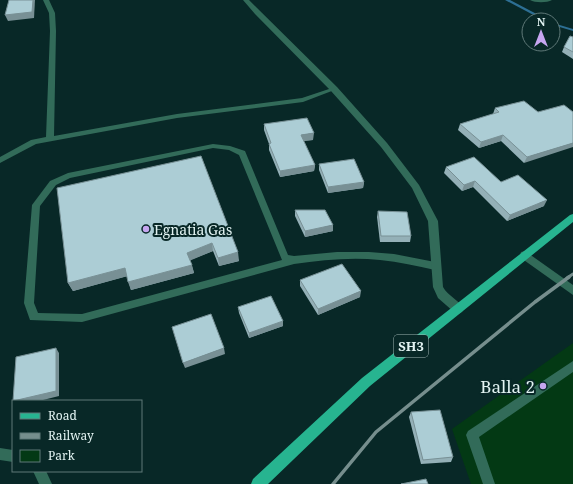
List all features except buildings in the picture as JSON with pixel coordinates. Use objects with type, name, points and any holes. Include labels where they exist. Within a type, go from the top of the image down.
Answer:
[{"type":"main road","name":"SH3","points":[[258,484],[366,382],[573,217]]},
{"type":"street","points":[[246,0],[257,13],[334,89],[384,145],[404,170],[425,202],[434,226],[435,266],[438,287],[442,295],[458,309]]},
{"type":"street","points":[[533,0],[549,0]]},
{"type":"street","points":[[525,255],[573,291]]},
{"type":"lane","points":[[46,0],[52,13],[53,31],[50,139]]},
{"type":"lane","points":[[0,160],[34,142],[177,116],[303,100],[334,89]]},
{"type":"lane","points":[[294,260],[284,257],[242,154],[230,148],[213,146],[68,176],[53,183],[36,205],[29,303],[34,317],[82,318],[294,260],[342,255],[380,256],[435,266]]},
{"type":"lane","points":[[489,484],[472,435],[573,366]]},
{"type":"lane","points":[[0,454],[12,456]]},
{"type":"lane","points":[[40,472],[46,484]]},
{"type":"green space","name":"Balla 2","points":[[573,343],[573,484],[471,484],[452,429]]},
{"type":"waterway","points":[[507,0],[530,12]]},
{"type":"waterway","points":[[561,26],[573,30]]},
{"type":"railway","points":[[567,278],[573,274]]},
{"type":"railway","points":[[333,484],[376,432],[535,302],[569,277]]},
{"type":"place","name":"Egnatia Gas","points":[[146,229]]},
{"type":"place","name":"Balla 2","points":[[543,386]]}]
